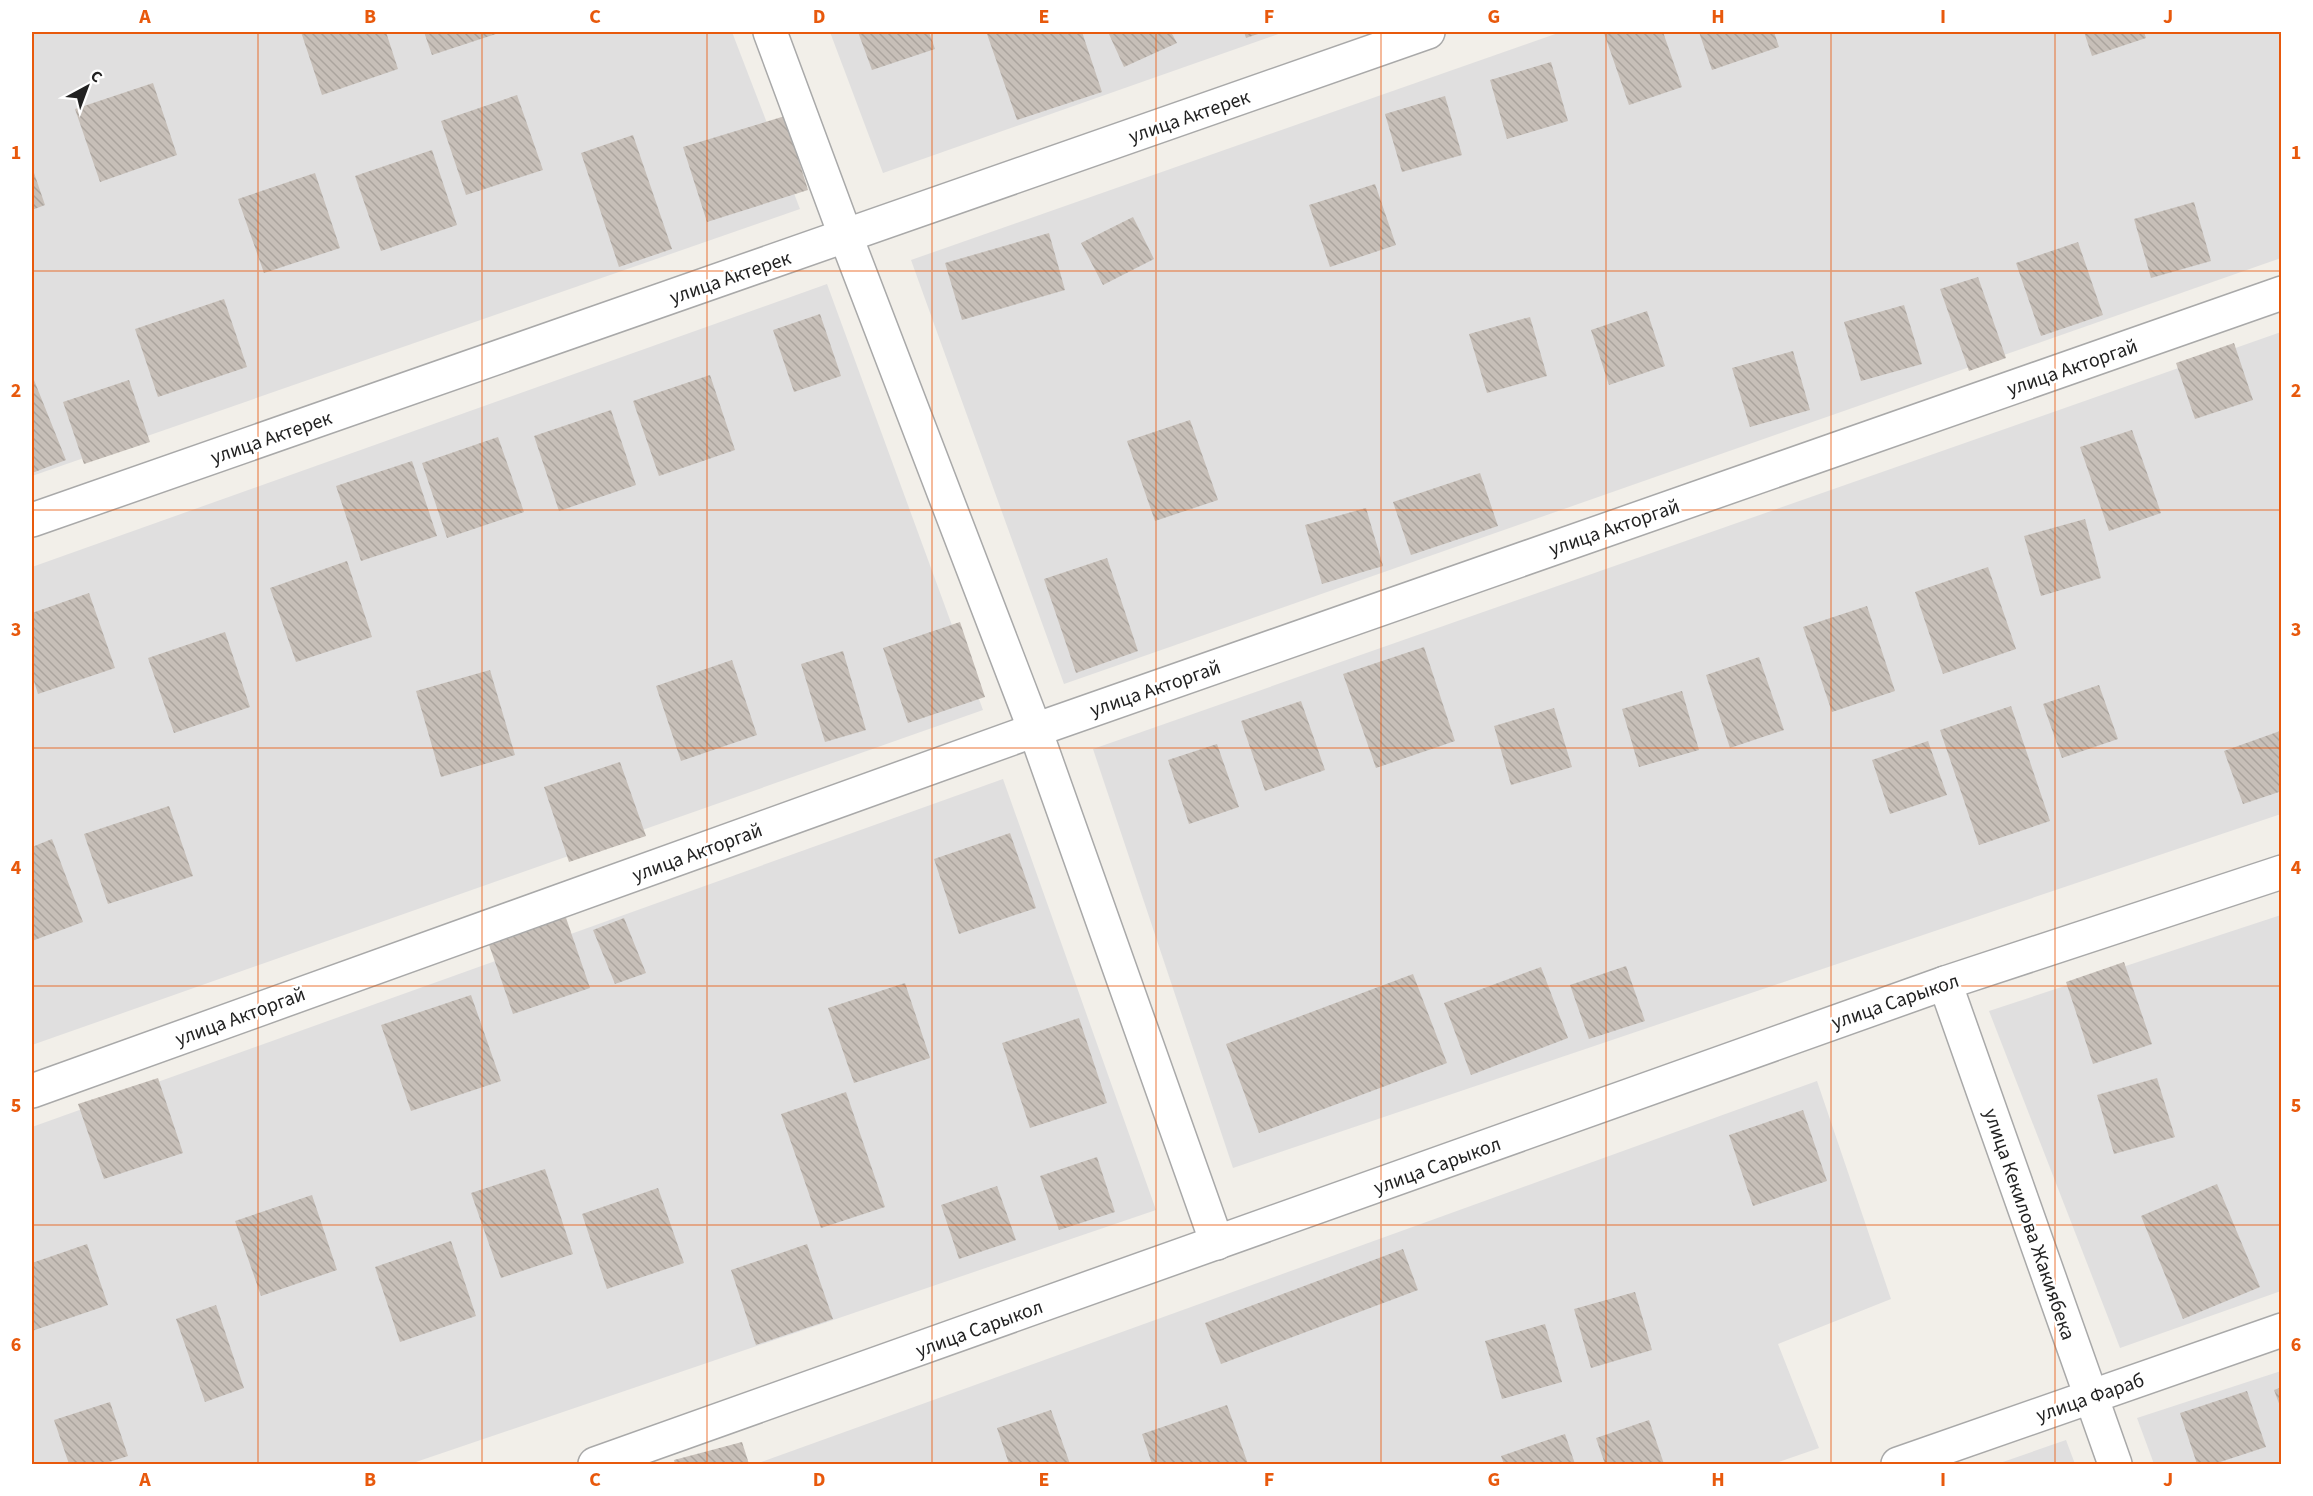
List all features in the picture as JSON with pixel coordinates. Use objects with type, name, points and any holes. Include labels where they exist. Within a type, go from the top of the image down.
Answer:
[{"type":"street","points":[[770,32],[1035,730],[1217,1243]]},
{"type":"street","name":"улица Актерек","points":[[32,520],[1428,32]]},
{"type":"street","name":"улица Акторгай","points":[[32,1091],[1035,730],[2282,293]]},
{"type":"street","name":"улица Сарыкол","points":[[595,1464],[1945,983],[2282,872]]},
{"type":"street","name":"улица Кекилова Жакиябека","points":[[1945,983],[2115,1464]]},
{"type":"street","name":"улица Фараб","points":[[1898,1464],[2282,1330]]},
{"type":"shaded area","points":[[32,32],[732,32],[800,209],[32,476]]},
{"type":"shaded area","points":[[830,32],[1284,32],[883,173]]},
{"type":"shaded area","points":[[1561,32],[2281,32],[2281,258],[1064,684],[911,260]]},
{"type":"shaded area","points":[[827,284],[983,710],[32,1045],[32,567]]},
{"type":"shaded area","points":[[2281,332],[2281,814],[1233,1168],[1093,749]]},
{"type":"shaded area","points":[[1003,779],[1156,1210],[410,1464],[32,1464],[32,1127]]},
{"type":"shaded area","points":[[2281,915],[2281,1291],[2120,1348],[1989,1011]]},
{"type":"shaded area","points":[[1817,1081],[1891,1299],[1778,1344],[1819,1448],[1773,1464],[756,1464]]},
{"type":"shaded area","points":[[2281,1371],[2281,1464],[2154,1464],[2137,1418]]},
{"type":"shaded area","points":[[2066,1440],[2075,1464],[1997,1464]]},
{"type":"building","points":[[301,32],[386,32],[398,69],[322,95]]},
{"type":"building","points":[[424,32],[502,32],[432,55]]},
{"type":"building","points":[[858,32],[929,32],[935,49],[872,70]]},
{"type":"building","points":[[995,32],[1082,32],[1102,92],[1017,120],[987,34]]},
{"type":"building","points":[[1108,32],[1171,32],[1177,43],[1124,67]]},
{"type":"building","points":[[1244,32],[1264,32],[1246,38]]},
{"type":"building","points":[[1663,32],[1682,87],[1629,105],[1604,33]]},
{"type":"building","points":[[1699,32],[1774,32],[1779,47],[1712,70]]},
{"type":"building","points":[[2084,32],[2144,32],[2146,38],[2092,56]]},
{"type":"building","points":[[1551,62],[1568,121],[1507,139],[1490,80]]},
{"type":"building","points":[[153,83],[177,155],[100,182],[75,109]]},
{"type":"building","points":[[517,95],[543,170],[466,195],[441,121]]},
{"type":"building","points":[[1445,96],[1462,155],[1402,172],[1385,114]]},
{"type":"building","points":[[785,116],[808,190],[707,222],[683,147]]},
{"type":"building","points":[[633,135],[672,249],[619,267],[581,153]]},
{"type":"building","points":[[432,150],[457,225],[381,251],[355,176]]},
{"type":"building","points":[[32,167],[45,205],[32,210]]},
{"type":"building","points":[[315,173],[340,248],[264,273],[238,199]]},
{"type":"building","points":[[1375,184],[1396,245],[1330,267],[1309,205]]},
{"type":"building","points":[[2194,202],[2211,261],[2151,278],[2134,219]]},
{"type":"building","points":[[1133,217],[1154,259],[1103,285],[1081,243]]},
{"type":"building","points":[[1049,233],[1065,290],[962,320],[945,263]]},
{"type":"building","points":[[2078,242],[2103,315],[2041,336],[2016,263]]},
{"type":"building","points":[[1978,277],[2006,358],[1969,371],[1940,289]]},
{"type":"building","points":[[224,299],[247,367],[158,397],[135,329]]},
{"type":"building","points":[[1904,305],[1922,364],[1861,381],[1844,322]]},
{"type":"building","points":[[1647,311],[1665,366],[1609,385],[1591,330]]},
{"type":"building","points":[[820,314],[841,376],[794,392],[773,330]]},
{"type":"building","points":[[1530,317],[1547,376],[1487,393],[1469,334]]},
{"type":"building","points":[[2234,343],[2253,400],[2195,419],[2176,363]]},
{"type":"building","points":[[1793,351],[1810,410],[1750,427],[1732,368]]},
{"type":"building","points":[[32,375],[66,460],[32,473]]},
{"type":"building","points":[[710,375],[735,450],[659,476],[633,401]]},
{"type":"building","points":[[129,380],[150,442],[84,464],[63,402]]},
{"type":"building","points":[[611,410],[636,485],[559,511],[534,436]]},
{"type":"building","points":[[1190,420],[1218,500],[1155,521],[1127,441]]},
{"type":"building","points":[[2132,430],[2161,513],[2109,531],[2080,447]]},
{"type":"building","points":[[498,437],[524,512],[447,538],[422,463]]},
{"type":"building","points":[[412,461],[437,536],[361,561],[336,486]]},
{"type":"building","points":[[1480,473],[1498,526],[1411,555],[1393,502]]},
{"type":"building","points":[[1366,508],[1383,566],[1322,584],[1305,525]]},
{"type":"building","points":[[2085,519],[2101,578],[2041,596],[2024,536]]},
{"type":"building","points":[[1107,558],[1138,651],[1076,673],[1044,579]]},
{"type":"building","points":[[347,561],[372,637],[296,662],[270,588]]},
{"type":"building","points":[[1988,567],[2016,649],[1943,674],[1915,592]]},
{"type":"building","points":[[89,593],[115,668],[38,694],[32,675],[32,613]]},
{"type":"building","points":[[1867,606],[1895,691],[1832,712],[1803,627]]},
{"type":"building","points":[[960,622],[985,697],[908,723],[883,648]]},
{"type":"building","points":[[225,632],[250,707],[174,733],[148,658]]},
{"type":"building","points":[[1424,647],[1455,741],[1376,768],[1343,674]]},
{"type":"building","points":[[843,651],[866,730],[825,742],[801,664]]},
{"type":"building","points":[[1759,657],[1784,730],[1730,748],[1706,675]]},
{"type":"building","points":[[732,660],[757,735],[681,761],[656,686]]},
{"type":"building","points":[[490,670],[515,755],[441,777],[416,691]]},
{"type":"building","points":[[2099,685],[2118,739],[2062,758],[2043,704]]},
{"type":"building","points":[[1682,691],[1699,750],[1639,767],[1622,709]]},
{"type":"building","points":[[1301,701],[1325,770],[1265,791],[1241,721]]},
{"type":"building","points":[[2011,706],[2050,821],[1979,845],[1940,730]]},
{"type":"building","points":[[1554,708],[1572,767],[1511,785],[1494,726]]},
{"type":"building","points":[[2280,731],[2282,791],[2243,804],[2224,751]]},
{"type":"building","points":[[1928,741],[1947,795],[1890,814],[1872,760]]},
{"type":"building","points":[[1217,744],[1239,807],[1189,824],[1168,760]]},
{"type":"building","points":[[620,762],[646,836],[569,862],[544,787]]},
{"type":"building","points":[[169,806],[193,876],[108,904],[84,834]]},
{"type":"building","points":[[1010,833],[1036,908],[959,934],[934,859]]},
{"type":"building","points":[[52,839],[83,922],[32,941],[32,847]]},
{"type":"building","points":[[564,912],[590,988],[513,1014],[487,939]]},
{"type":"building","points":[[624,918],[646,973],[615,984],[593,930]]},
{"type":"building","points":[[2124,962],[2152,1044],[2093,1064],[2066,982]]},
{"type":"building","points":[[1626,966],[1645,1021],[1589,1039],[1570,985]]},
{"type":"building","points":[[1541,967],[1568,1038],[1471,1075],[1444,1003]]},
{"type":"building","points":[[1413,974],[1447,1063],[1259,1133],[1226,1044]]},
{"type":"building","points":[[905,983],[930,1058],[854,1083],[828,1008]]},
{"type":"building","points":[[471,995],[501,1081],[411,1111],[381,1025]]},
{"type":"building","points":[[1079,1018],[1107,1103],[1030,1128],[1002,1043]]},
{"type":"building","points":[[158,1078],[183,1153],[104,1179],[78,1104]]},
{"type":"building","points":[[2157,1078],[2175,1137],[2114,1154],[2097,1095]]},
{"type":"building","points":[[846,1092],[885,1207],[821,1228],[781,1114]]},
{"type":"building","points":[[1803,1110],[1827,1181],[1753,1206],[1729,1135]]},
{"type":"building","points":[[1097,1157],[1115,1212],[1059,1230],[1040,1176]]},
{"type":"building","points":[[545,1169],[573,1254],[501,1278],[471,1193]]},
{"type":"building","points":[[2217,1184],[2260,1287],[2183,1319],[2141,1216]]},
{"type":"building","points":[[997,1186],[1016,1240],[959,1259],[941,1205]]},
{"type":"building","points":[[658,1188],[684,1263],[607,1289],[582,1214]]},
{"type":"building","points":[[312,1195],[337,1270],[261,1296],[235,1221]]},
{"type":"building","points":[[451,1241],[476,1316],[400,1342],[375,1267]]},
{"type":"building","points":[[87,1244],[108,1305],[32,1331],[32,1263]]},
{"type":"building","points":[[807,1244],[833,1319],[756,1345],[731,1270]]},
{"type":"building","points":[[1403,1249],[1418,1290],[1221,1364],[1205,1323]]},
{"type":"building","points":[[1635,1292],[1652,1350],[1591,1368],[1574,1309]]},
{"type":"building","points":[[216,1305],[244,1388],[205,1402],[176,1319]]},
{"type":"building","points":[[1545,1324],[1562,1382],[1502,1399],[1485,1341]]},
{"type":"building","points":[[2282,1387],[2282,1409],[2281,1409],[2274,1390]]},
{"type":"building","points":[[2247,1391],[2266,1447],[2214,1464],[2197,1464],[2180,1413]]},
{"type":"building","points":[[110,1402],[128,1456],[103,1464],[69,1464],[54,1420]]},
{"type":"building","points":[[1227,1405],[1248,1464],[1152,1464],[1142,1434]]},
{"type":"building","points":[[1051,1410],[1070,1464],[1009,1464],[997,1428]]},
{"type":"building","points":[[1649,1420],[1664,1464],[1605,1464],[1596,1438]]},
{"type":"building","points":[[1565,1434],[1575,1464],[1504,1464],[1501,1456]]},
{"type":"building","points":[[742,1442],[749,1464],[675,1464],[674,1460]]}]
